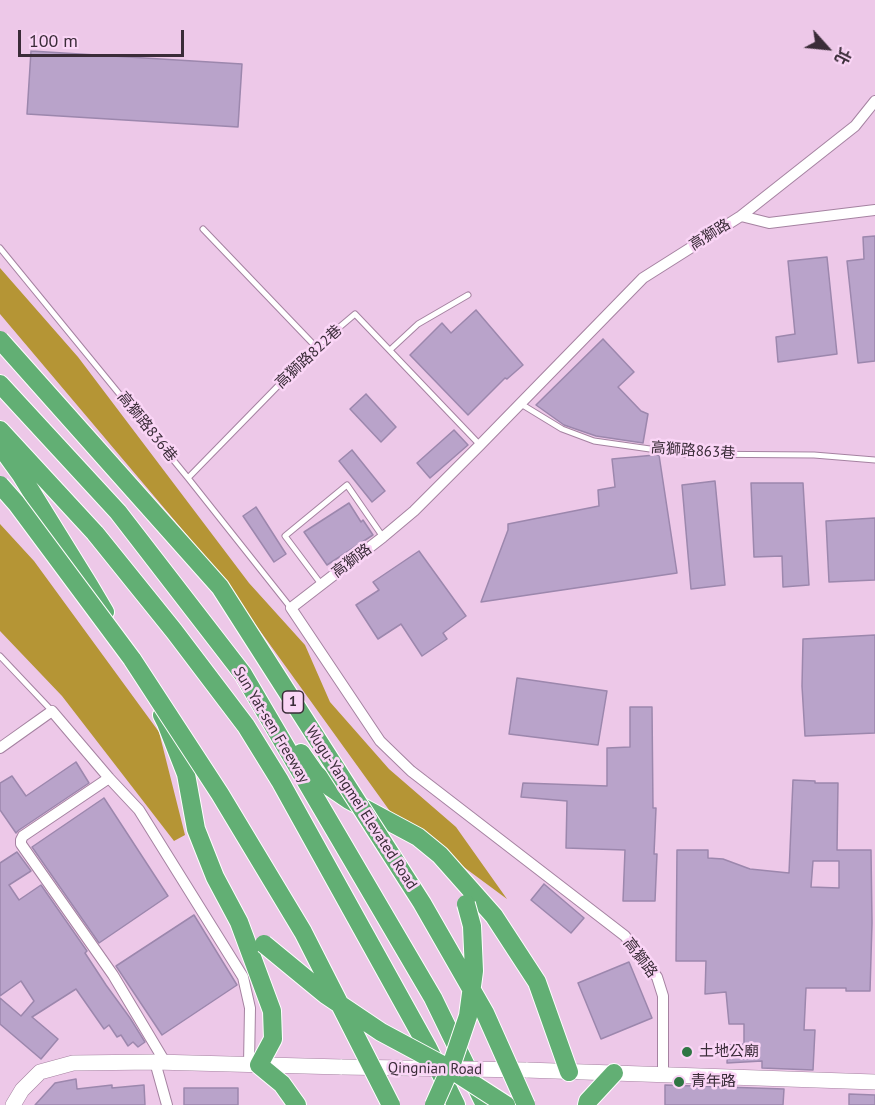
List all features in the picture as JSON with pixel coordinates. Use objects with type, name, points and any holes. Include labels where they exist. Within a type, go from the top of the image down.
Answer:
[{"type":"highway","name":"Wugu-Yangmei Elevated Road","points":[[0,340],[220,587],[422,903],[485,1013],[526,1105]]},
{"type":"highway","name":"Sun Yat-sen Freeway","points":[[0,384],[118,512],[243,674],[433,998],[485,1105]]},
{"type":"highway","name":"Sun Yat-sen Freeway","points":[[0,430],[95,533],[174,631],[246,726],[280,782],[422,1036],[456,1105]]},
{"type":"highway","points":[[0,446],[21,475],[89,585],[166,723],[186,774],[196,829],[215,877],[239,922],[272,1011],[273,1039],[254,1065],[282,1084],[297,1105]]},
{"type":"highway","points":[[0,485],[16,503],[132,659],[220,794],[303,932],[391,1105]]},
{"type":"highway","points":[[243,674],[315,773],[349,800],[418,837],[440,855],[494,916],[537,982],[569,1072]]},
{"type":"highway","points":[[434,1105],[450,1069],[468,1016],[474,971],[472,927],[457,873]]},
{"type":"highway","points":[[239,922],[326,996],[381,1032],[450,1069],[506,1105]]},
{"type":"highway","points":[[587,1105],[588,1101],[614,1073]]},
{"type":"street","name":"高獅路","points":[[663,1075],[663,996],[657,977],[625,936],[411,771],[380,741],[291,608],[414,511],[643,278],[741,216],[855,126],[875,101]]},
{"type":"street","points":[[741,216],[769,223],[875,210]]},
{"type":"street","points":[[0,733],[4,745],[52,711],[109,778],[140,810],[243,977],[250,1008],[254,1065]]},
{"type":"street","points":[[109,778],[22,836],[21,844],[112,975],[160,1062],[167,1105]]},
{"type":"street","name":"Qingnian Road","points":[[13,1105],[22,1090],[40,1072],[73,1063],[160,1062],[526,1070],[875,1082]]},
{"type":"lane","points":[[203,230],[316,347]]},
{"type":"lane","name":"高獅路836巷","points":[[0,248],[291,608]]},
{"type":"lane","points":[[390,350],[418,324],[468,295]]},
{"type":"lane","name":"高獅路822巷","points":[[188,478],[316,347],[355,314],[480,445]]},
{"type":"lane","name":"高獅路863巷","points":[[520,403],[562,429],[594,441],[685,454],[814,455],[875,460]]},
{"type":"lane","points":[[321,584],[285,536],[347,485],[383,537]]},
{"type":"lane","points":[[0,656],[52,711]]},
{"type":"shaded area","points":[[0,268],[78,357],[249,583],[305,645],[330,702],[389,769],[456,827],[507,899],[392,814],[214,567],[0,314]]},
{"type":"shaded area","points":[[0,524],[34,561],[159,732],[185,835],[174,841],[62,696],[0,631]]},
{"type":"building","points":[[31,51],[242,64],[238,127],[27,114]]},
{"type":"building","points":[[875,236],[875,361],[858,363],[847,261],[864,259],[863,237]]},
{"type":"building","points":[[827,257],[837,354],[778,362],[776,337],[795,334],[788,261]]},
{"type":"building","points":[[476,310],[523,365],[507,379],[505,378],[468,415],[410,355],[442,323],[451,333]]},
{"type":"building","points":[[603,339],[634,372],[618,387],[641,411],[648,414],[643,443],[596,436],[564,425],[536,405]]},
{"type":"building","points":[[366,394],[396,427],[381,442],[350,409]]},
{"type":"building","points":[[454,430],[468,445],[430,478],[417,463]]},
{"type":"building","points":[[352,450],[385,491],[372,502],[339,461]]},
{"type":"building","points":[[659,455],[677,573],[481,602],[508,530],[508,524],[599,506],[598,490],[615,487],[612,459]]},
{"type":"building","points":[[715,481],[725,585],[691,589],[682,485]]},
{"type":"building","points":[[751,483],[803,483],[809,585],[783,587],[782,556],[754,557]]},
{"type":"building","points":[[349,503],[373,535],[327,565],[304,532]]},
{"type":"building","points":[[256,507],[286,554],[274,562],[243,516]]},
{"type":"building","points":[[875,518],[875,580],[829,582],[826,521]]},
{"type":"building","points":[[419,551],[466,616],[443,633],[447,639],[422,656],[401,624],[378,639],[356,605],[379,590],[373,582]]},
{"type":"building","points":[[875,635],[875,733],[805,736],[802,686],[803,639]]},
{"type":"building","points":[[517,678],[607,691],[598,745],[509,734]]},
{"type":"building","points":[[630,707],[652,707],[653,808],[656,808],[654,854],[657,854],[655,901],[623,901],[625,850],[566,848],[567,801],[521,797],[523,783],[607,786],[607,748],[630,747]]},
{"type":"building","points":[[76,762],[89,783],[16,833],[0,810],[0,783],[12,776],[26,796]]},
{"type":"building","points":[[793,780],[838,783],[837,850],[871,850],[870,991],[846,991],[846,988],[806,988],[804,1030],[815,1030],[813,1070],[762,1068],[762,1061],[727,1063],[728,1045],[744,1044],[744,1024],[729,1024],[726,992],[705,994],[706,961],[676,961],[677,850],[708,850],[708,858],[723,859],[750,869],[789,873]],"holes":[[[813,861],[839,861],[839,888],[811,887]]]},
{"type":"building","points":[[104,798],[168,896],[99,943],[32,847]]},
{"type":"building","points":[[17,852],[31,871],[9,885],[19,900],[41,885],[87,951],[85,953],[145,1042],[138,1047],[133,1042],[128,1046],[121,1035],[117,1037],[109,1025],[104,1029],[76,989],[32,1017],[58,1039],[41,1059],[0,1024],[0,998],[21,1016],[34,1001],[21,981],[0,996],[0,863]]},
{"type":"building","points":[[544,884],[584,918],[571,933],[531,900]]},
{"type":"building","points":[[194,915],[237,985],[162,1035],[116,966]]},
{"type":"building","points":[[629,962],[652,1018],[601,1039],[578,983]]},
{"type":"building","points":[[76,1079],[77,1089],[112,1085],[112,1088],[144,1085],[145,1105],[35,1105],[55,1083]]},
{"type":"building","points":[[665,1085],[784,1089],[783,1105],[665,1105]]},
{"type":"building","points":[[184,1088],[238,1088],[238,1105],[184,1105]]},
{"type":"building","points":[[849,1094],[875,1095],[875,1105],[849,1105]]},
{"type":"place","name":"土地公廟","points":[[687,1052]]},
{"type":"place","name":"青年路","points":[[679,1082]]}]
